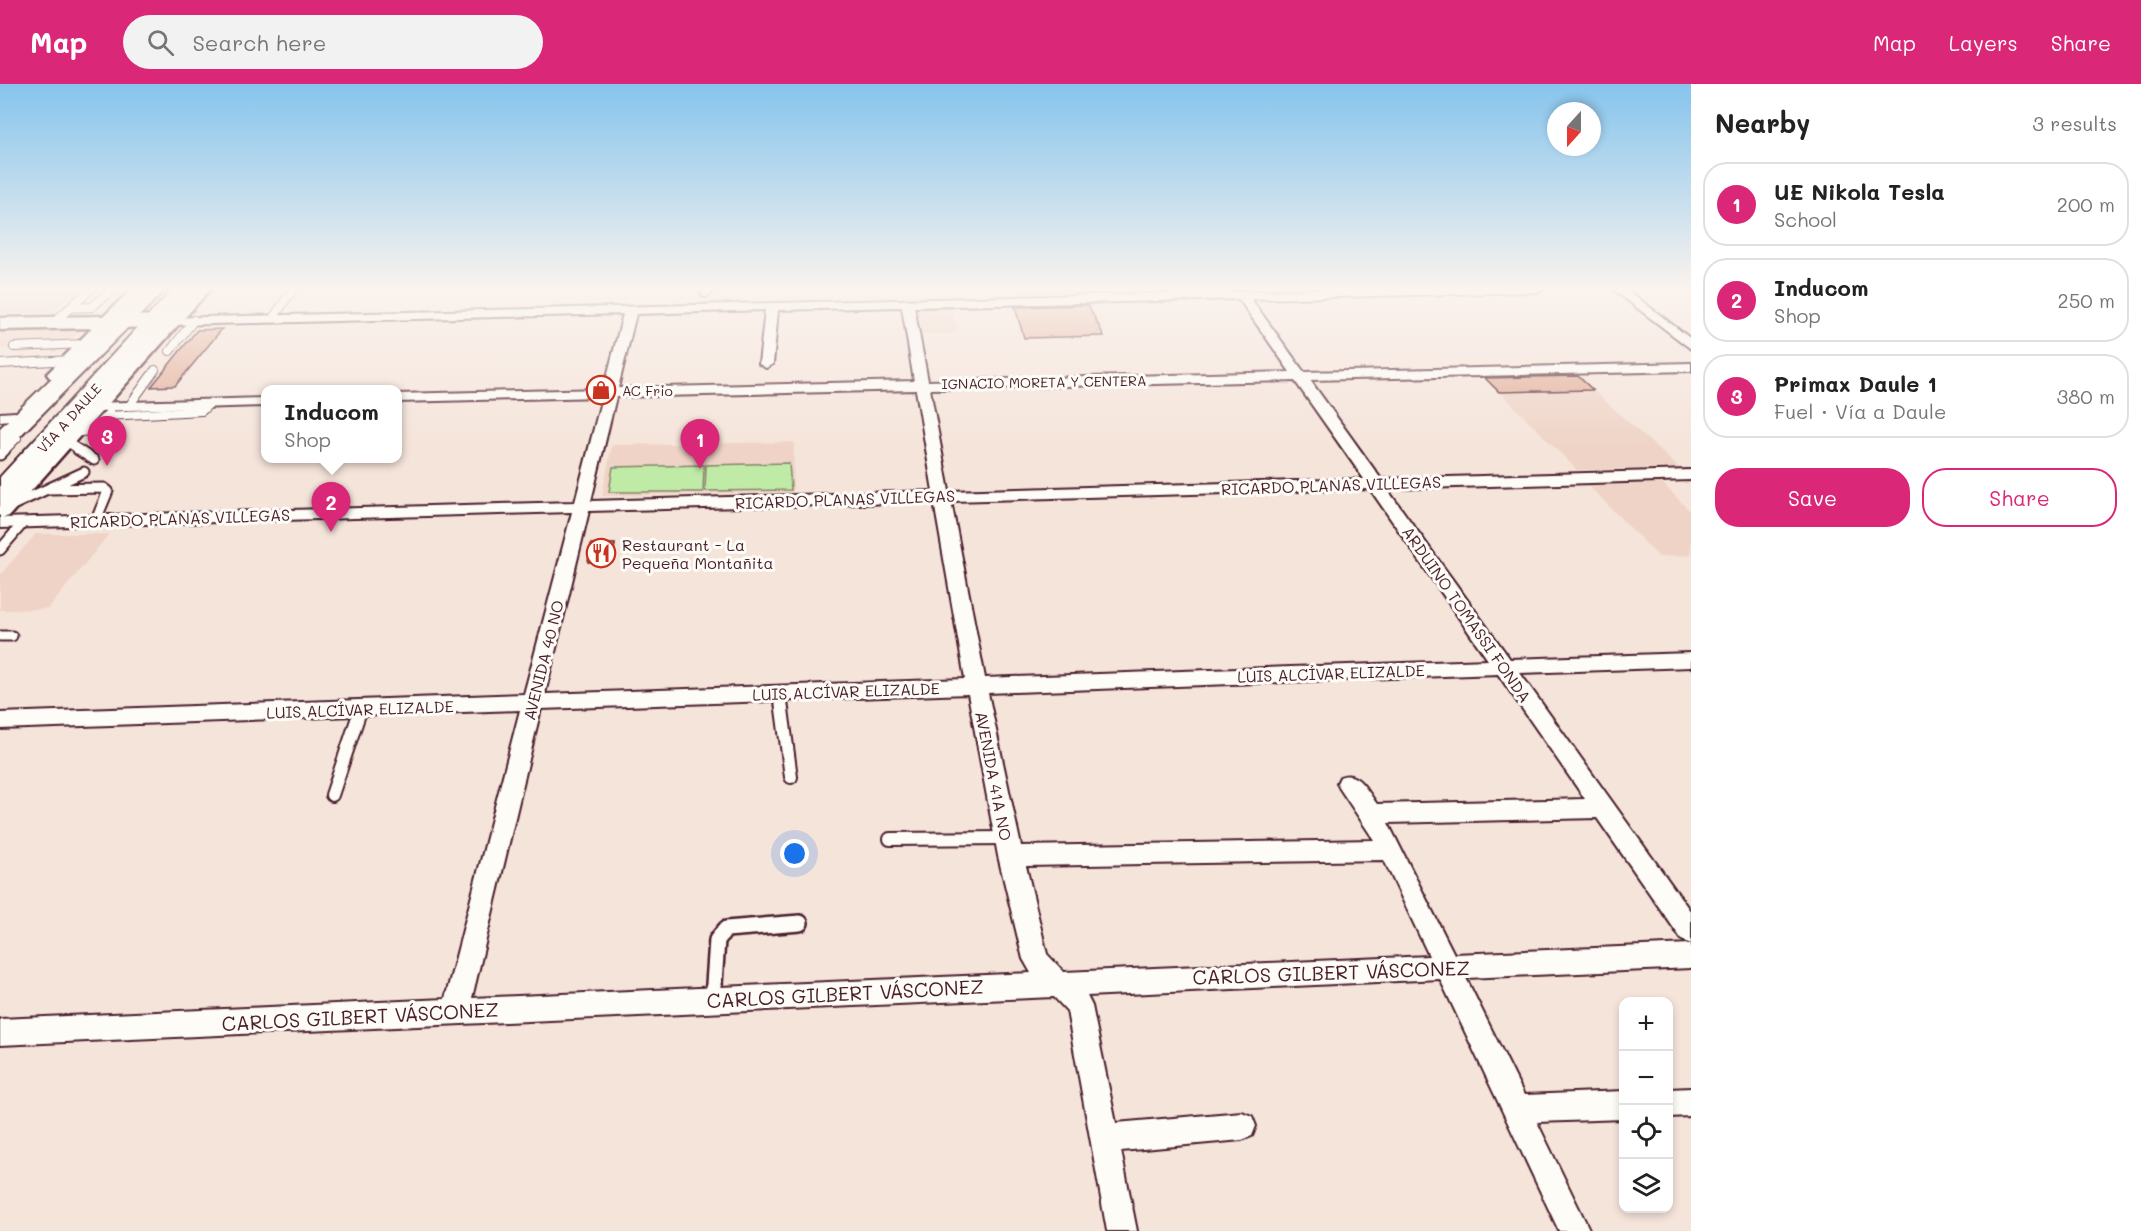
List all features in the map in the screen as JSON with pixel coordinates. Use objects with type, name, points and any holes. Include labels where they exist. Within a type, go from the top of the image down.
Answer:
[{"type":"main road","name":"VÍA A DAULE","points":[[0,431],[7,416],[90,342]]},
{"type":"main road","name":"VÍA A DAULE","points":[[0,442],[97,342]]},
{"type":"main road","name":"VÍA A DAULE","points":[[0,493],[74,414],[148,342]]},
{"type":"main road","name":"VÍA A DAULE","points":[[0,511],[67,437],[111,408],[156,342]]},
{"type":"street","name":"AVENIDA 40 NO","points":[[455,1012],[623,342]]},
{"type":"street","points":[[766,364],[768,342]]},
{"type":"street","name":"AVENIDA 41A NO","points":[[914,342],[976,687],[1008,847],[1036,959],[1044,972],[1058,982],[1079,1006],[1122,1231]]},
{"type":"street","name":"ARDUINO TOMASSI FONDA","points":[[1270,342],[1299,376],[1691,932]]},
{"type":"street","name":"IGNACIO MORETA Y CENTERA","points":[[402,398],[1691,367]]},
{"type":"street","points":[[111,408],[261,402]]},
{"type":"street","name":"RICARDO PLANAS VILLEGAS","points":[[0,523],[1691,475]]},
{"type":"street","name":"LUIS ALCÍVAR ELIZALDE","points":[[0,721],[1691,660]]},
{"type":"street","points":[[1348,783],[1371,814],[1391,850],[1575,1231]]},
{"type":"street","points":[[1371,814],[1603,808]]},
{"type":"street","points":[[1008,847],[1391,850]]},
{"type":"street","name":"CARLOS GILBERT VÁSCONEZ","points":[[0,1032],[1058,982],[1447,968],[1691,956]]},
{"type":"street","points":[[1673,1103],[1691,1102]]},
{"type":"street","points":[[1516,1109],[1619,1105]]},
{"type":"street","points":[[1104,1138],[1242,1126]]},
{"type":"lane","points":[[0,455],[78,377],[103,342]]},
{"type":"lane","name":"VÍA A DAULE","points":[[8,470],[124,349],[136,342]]},
{"type":"lane","points":[[170,351],[171,342]]},
{"type":"lane","points":[[14,347],[87,344]]},
{"type":"lane","points":[[0,364],[71,360]]},
{"type":"lane","points":[[111,408],[155,370]]},
{"type":"lane","points":[[111,408],[202,411],[210,403]]},
{"type":"lane","points":[[67,437],[94,460]]},
{"type":"lane","points":[[0,511],[84,472]]},
{"type":"lane","points":[[48,489],[104,488],[108,491],[96,520]]},
{"type":"lane","points":[[0,550],[23,523]]},
{"type":"lane","points":[[0,636],[12,636]]},
{"type":"lane","points":[[780,694],[791,777]]},
{"type":"lane","points":[[332,795],[362,708]]},
{"type":"lane","points":[[890,839],[1008,847]]},
{"type":"lane","points":[[713,999],[717,940],[726,929],[801,923]]},
{"type":"shaded area","points":[[0,342],[69,342],[61,349],[0,349]]},
{"type":"shaded area","points":[[1594,391],[1679,468],[1577,470],[1501,393]]},
{"type":"shaded area","points":[[794,442],[793,492],[602,496],[612,445]]},
{"type":"shaded area","points":[[1658,479],[1691,512],[1691,555],[1659,557],[1587,484]]},
{"type":"shaded area","points":[[36,534],[109,534],[48,609],[0,610],[0,575]]},
{"type":"green space","points":[[789,463],[791,490],[705,491],[706,465]]},
{"type":"green space","points":[[704,465],[703,492],[609,492],[613,467]]},
{"type":"building","points":[[188,342],[212,342],[175,386],[151,387]]},
{"type":"building","points":[[1578,376],[1593,390],[1499,392],[1485,378]]},
{"type":"building","name":"Restaurant - La Pequeña Montañita","points":[[591,544],[615,544],[612,562],[588,562]]},
{"type":"place","name":"AC Frio","points":[[601,390]]},
{"type":"place","name":"Primax Daule 1","points":[[107,466]]},
{"type":"place","name":"UE Nikola Tesla","points":[[700,469]]},
{"type":"place","name":"Inducom","points":[[331,532]]},
{"type":"place","name":"Restaurant - La Pequeña Montañita","points":[[601,553]]}]
